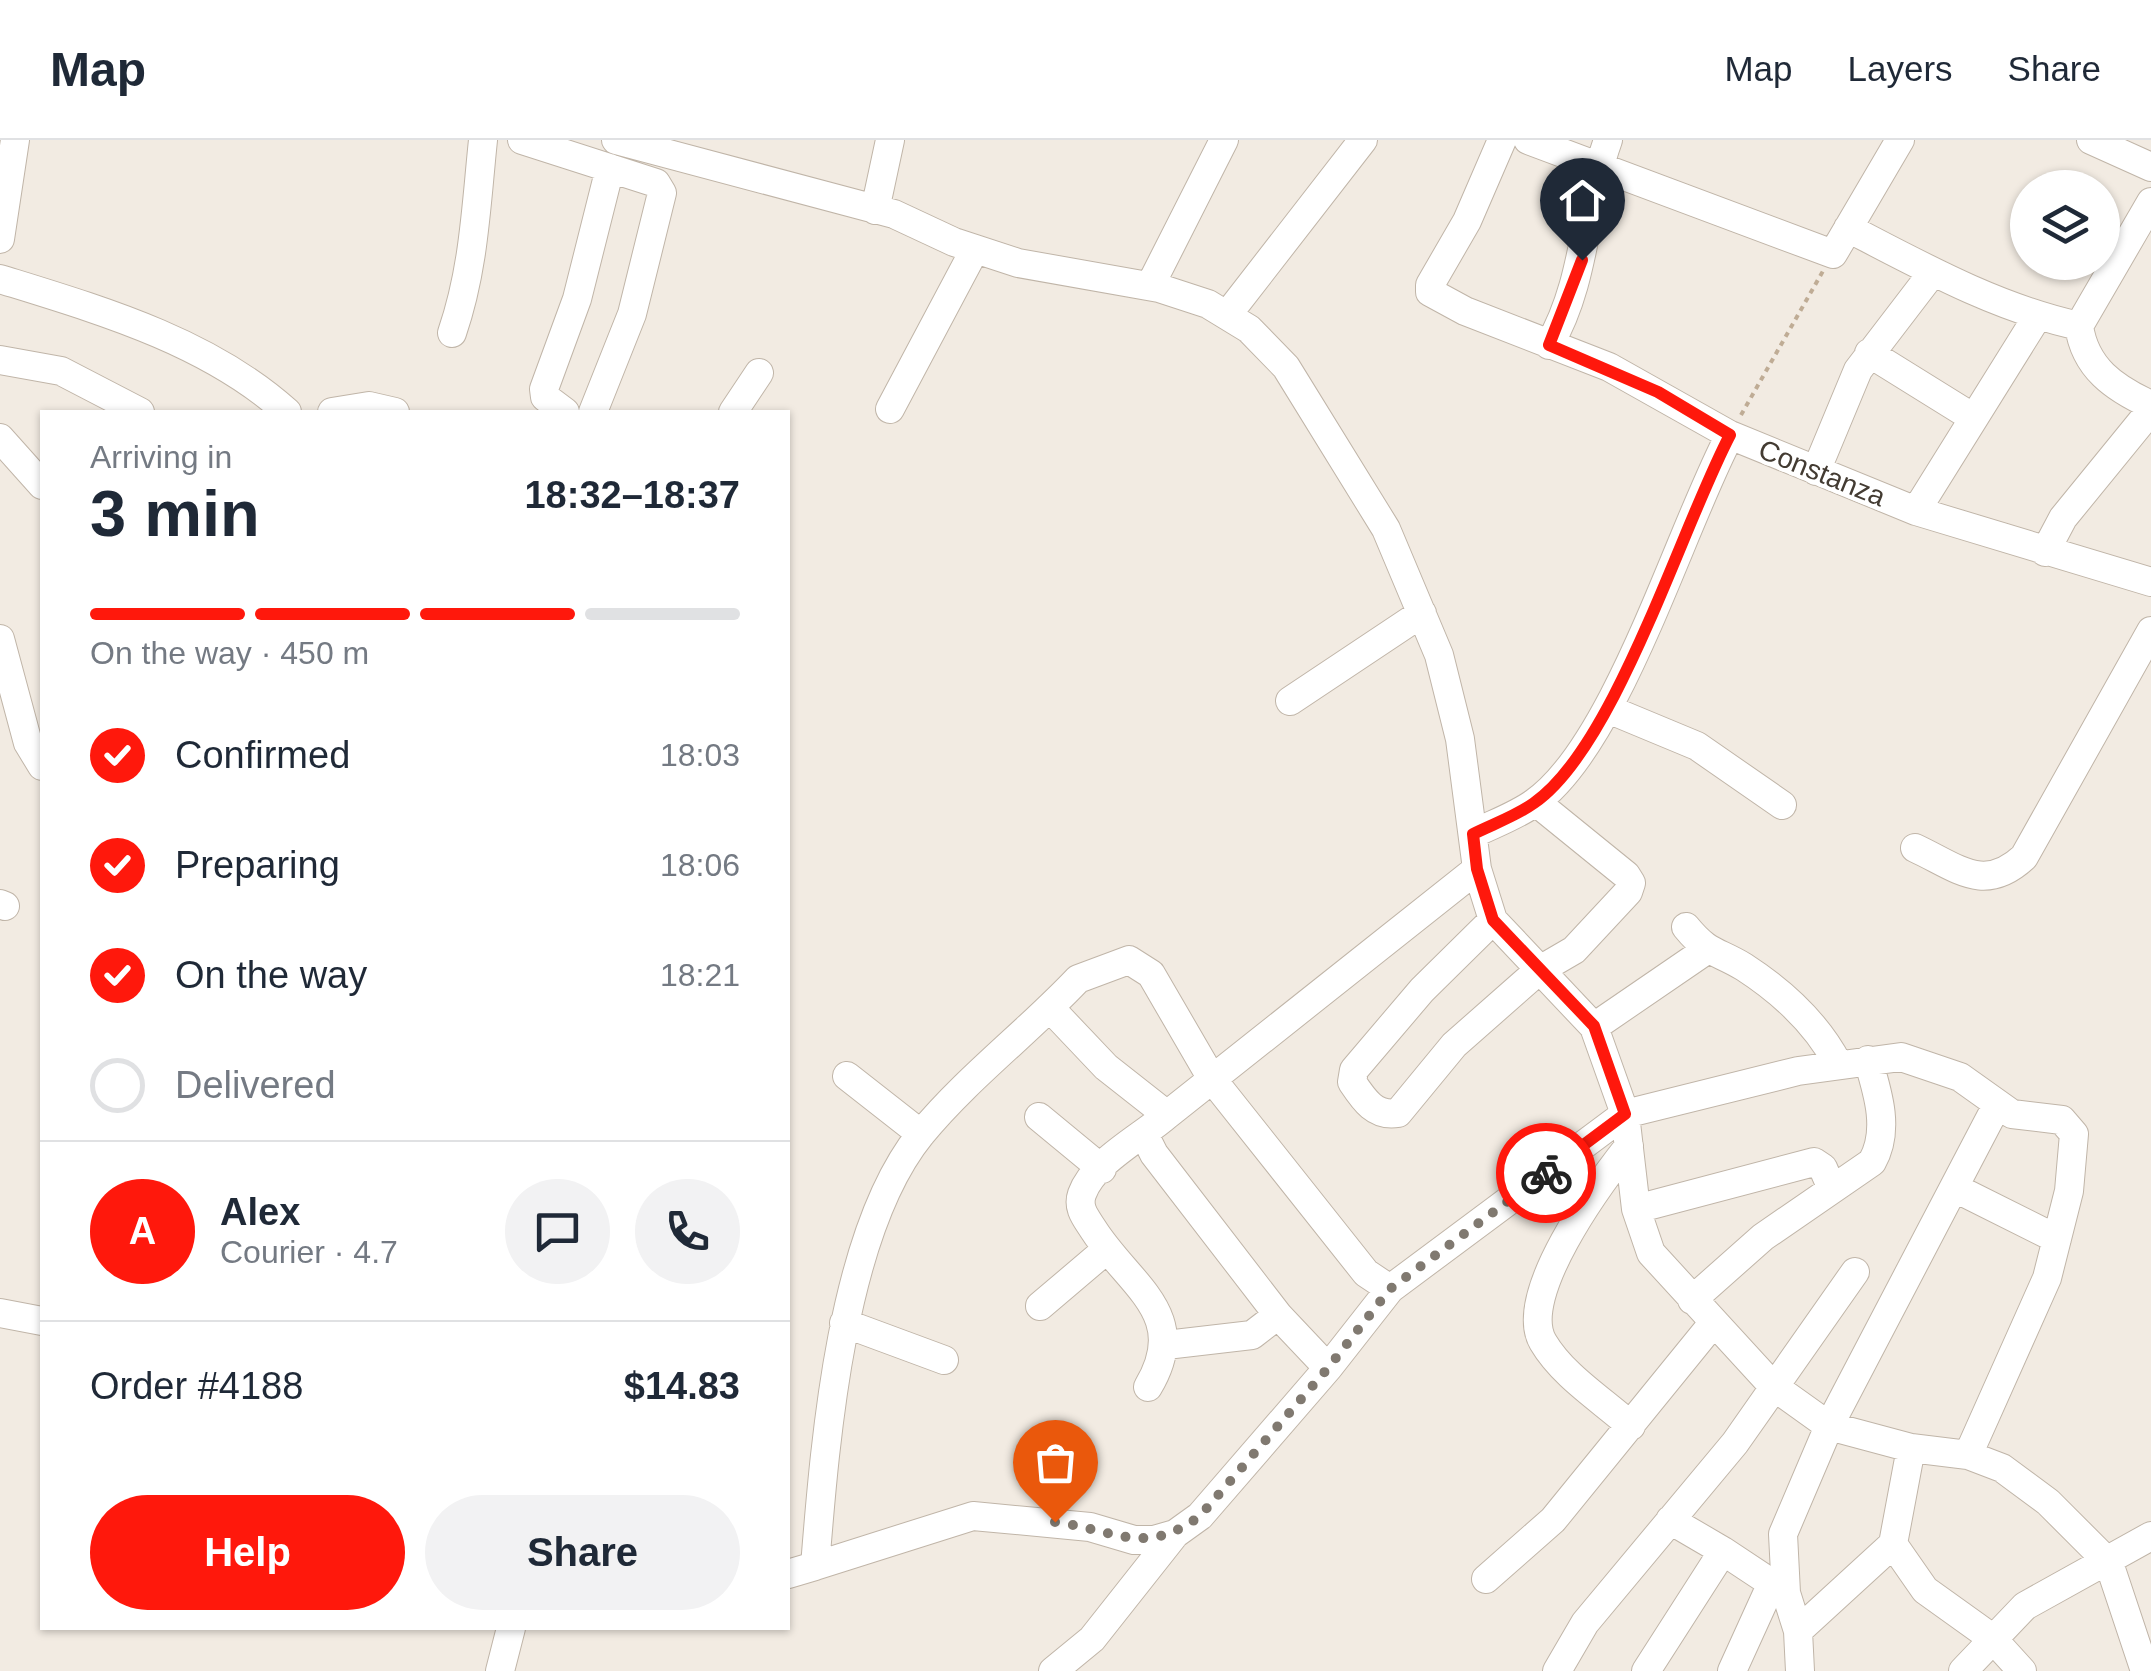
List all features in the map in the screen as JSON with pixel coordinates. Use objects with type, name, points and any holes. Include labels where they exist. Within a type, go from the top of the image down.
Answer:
[{"type":"street","points":[[0,239],[15,140]]},
{"type":"street","points":[[452,333],[467,289],[475,243],[483,140]]},
{"type":"street","points":[[522,140],[656,183],[662,193],[632,314],[595,410]]},
{"type":"street","points":[[616,140],[875,210],[1018,263],[1150,286],[1228,314],[1286,366],[1386,529],[1440,654],[1460,739],[1477,869],[1493,920],[1594,1026],[1625,1114],[1636,1209],[1651,1254],[1773,1386],[1829,1426],[1912,1448],[1968,1454],[2002,1468],[2048,1502],[2109,1563],[2145,1671]]},
{"type":"street","points":[[875,210],[890,140]]},
{"type":"street","points":[[1150,286],[1224,140]]},
{"type":"street","points":[[1228,314],[1363,140]]},
{"type":"street","points":[[1502,140],[1467,221],[1430,284],[1430,292],[1436,298],[1658,392],[1730,435]]},
{"type":"street","points":[[1528,140],[1833,254],[1900,140]]},
{"type":"street","points":[[1549,345],[1582,260],[1598,168],[1608,140]]},
{"type":"street","points":[[2091,140],[2151,167]]},
{"type":"street","points":[[562,410],[546,397],[544,389],[577,299],[610,168]]},
{"type":"street","points":[[2045,552],[2063,518],[2151,408],[2104,377],[2082,350],[2079,326],[2151,202]]},
{"type":"street","points":[[1848,228],[1933,272],[2038,317],[2079,326]]},
{"type":"street","points":[[890,409],[976,249]]},
{"type":"street","points":[[1816,471],[1868,353],[1933,272]]},
{"type":"street","points":[[0,279],[125,318],[256,384],[285,410]]},
{"type":"street","points":[[1916,511],[2038,317]]},
{"type":"street","points":[[1868,353],[1972,417]]},
{"type":"street","points":[[0,360],[61,370],[136,410]]},
{"type":"street","points":[[734,410],[759,374]]},
{"type":"street","points":[[344,410],[368,406],[386,410]]},
{"type":"street","name":"Constanza","points":[[1473,834],[1536,802],[1576,758],[1608,709],[1730,435],[1916,511],[2150,580]]},
{"type":"street","points":[[0,438],[40,482]]},
{"type":"street","points":[[1290,701],[1422,613]]},
{"type":"street","points":[[1915,848],[1982,878],[2004,875],[2024,856],[2151,631]]},
{"type":"street","points":[[0,639],[28,743],[40,763]]},
{"type":"street","points":[[1608,709],[1697,746],[1782,805]]},
{"type":"street","points":[[1493,920],[1422,990],[1354,1070],[1352,1082],[1367,1104],[1386,1115],[1398,1113],[1454,1045],[1538,971],[1574,950],[1628,892],[1631,883],[1536,802]]},
{"type":"street","points":[[1148,1387],[1162,1363],[1166,1345],[1161,1317],[1106,1250],[1081,1211],[1080,1199],[1102,1168],[1477,869]]},
{"type":"street","points":[[1686,927],[1705,951],[1740,964],[1779,993],[1826,1042],[1838,1064]]},
{"type":"street","points":[[1594,1026],[1705,951]]},
{"type":"street","points":[[1175,1534],[1134,1540],[1090,1526],[973,1516],[801,1570],[844,1323],[870,1238],[898,1169],[920,1134],[1078,980],[1129,960],[1151,974],[1212,1079],[1366,1273],[1390,1289]]},
{"type":"street","points":[[1051,1009],[1106,1067],[1166,1115]]},
{"type":"street","points":[[1053,1671],[1092,1639],[1175,1534],[1200,1516],[1328,1368],[1390,1289],[1625,1114],[1838,1064],[1901,1057],[1937,1066],[2012,1114],[2062,1120],[2074,1134],[2069,1191],[2047,1278],[1968,1454]]},
{"type":"street","points":[[1692,1300],[1755,1244],[1872,1162],[1881,1146],[1868,1060]]},
{"type":"street","points":[[847,1076],[920,1134]]},
{"type":"street","points":[[1732,1671],[1779,1588],[1784,1534],[1829,1426],[1998,1105]]},
{"type":"street","points":[[1039,1117],[1102,1168]]},
{"type":"street","points":[[1144,1134],[1154,1154],[1278,1315],[1328,1368]]},
{"type":"street","points":[[1628,1146],[1572,1229],[1535,1314],[1541,1339],[1560,1365],[1631,1426]]},
{"type":"street","points":[[1636,1209],[1814,1162],[1824,1168],[1832,1188]]},
{"type":"street","points":[[1955,1188],[2057,1239]]},
{"type":"street","points":[[1040,1306],[1106,1250]]},
{"type":"street","points":[[1557,1671],[1585,1623],[1735,1443],[1855,1272]]},
{"type":"street","points":[[0,1313],[40,1321]]},
{"type":"street","points":[[1166,1345],[1252,1336],[1278,1315]]},
{"type":"street","points":[[1486,1580],[1553,1520],[1714,1322]]},
{"type":"street","points":[[844,1323],[944,1360]]},
{"type":"street","points":[[1798,1631],[1893,1544],[1912,1448]]},
{"type":"street","points":[[1670,1520],[1779,1588],[1798,1631],[1800,1671]]},
{"type":"street","points":[[1963,1671],[2025,1606],[2109,1563],[2151,1536]]},
{"type":"street","points":[[1893,1544],[1925,1590],[1992,1638],[2022,1671]]},
{"type":"street","points":[[1646,1671],[1723,1551]]},
{"type":"street","points":[[500,1671],[510,1630]]},
{"type":"path","points":[[1730,435],[1833,254]]},
{"type":"way so far","points":[[1055,1522],[1090,1526],[1134,1540],[1175,1534],[1200,1516],[1328,1368],[1390,1289],[1546,1173]]},
{"type":"route","points":[[1546,1173],[1625,1114],[1594,1026],[1493,920],[1477,869],[1473,834],[1536,802],[1576,758],[1608,709],[1730,435],[1715,423],[1609,367],[1549,345],[1582,260]]}]
